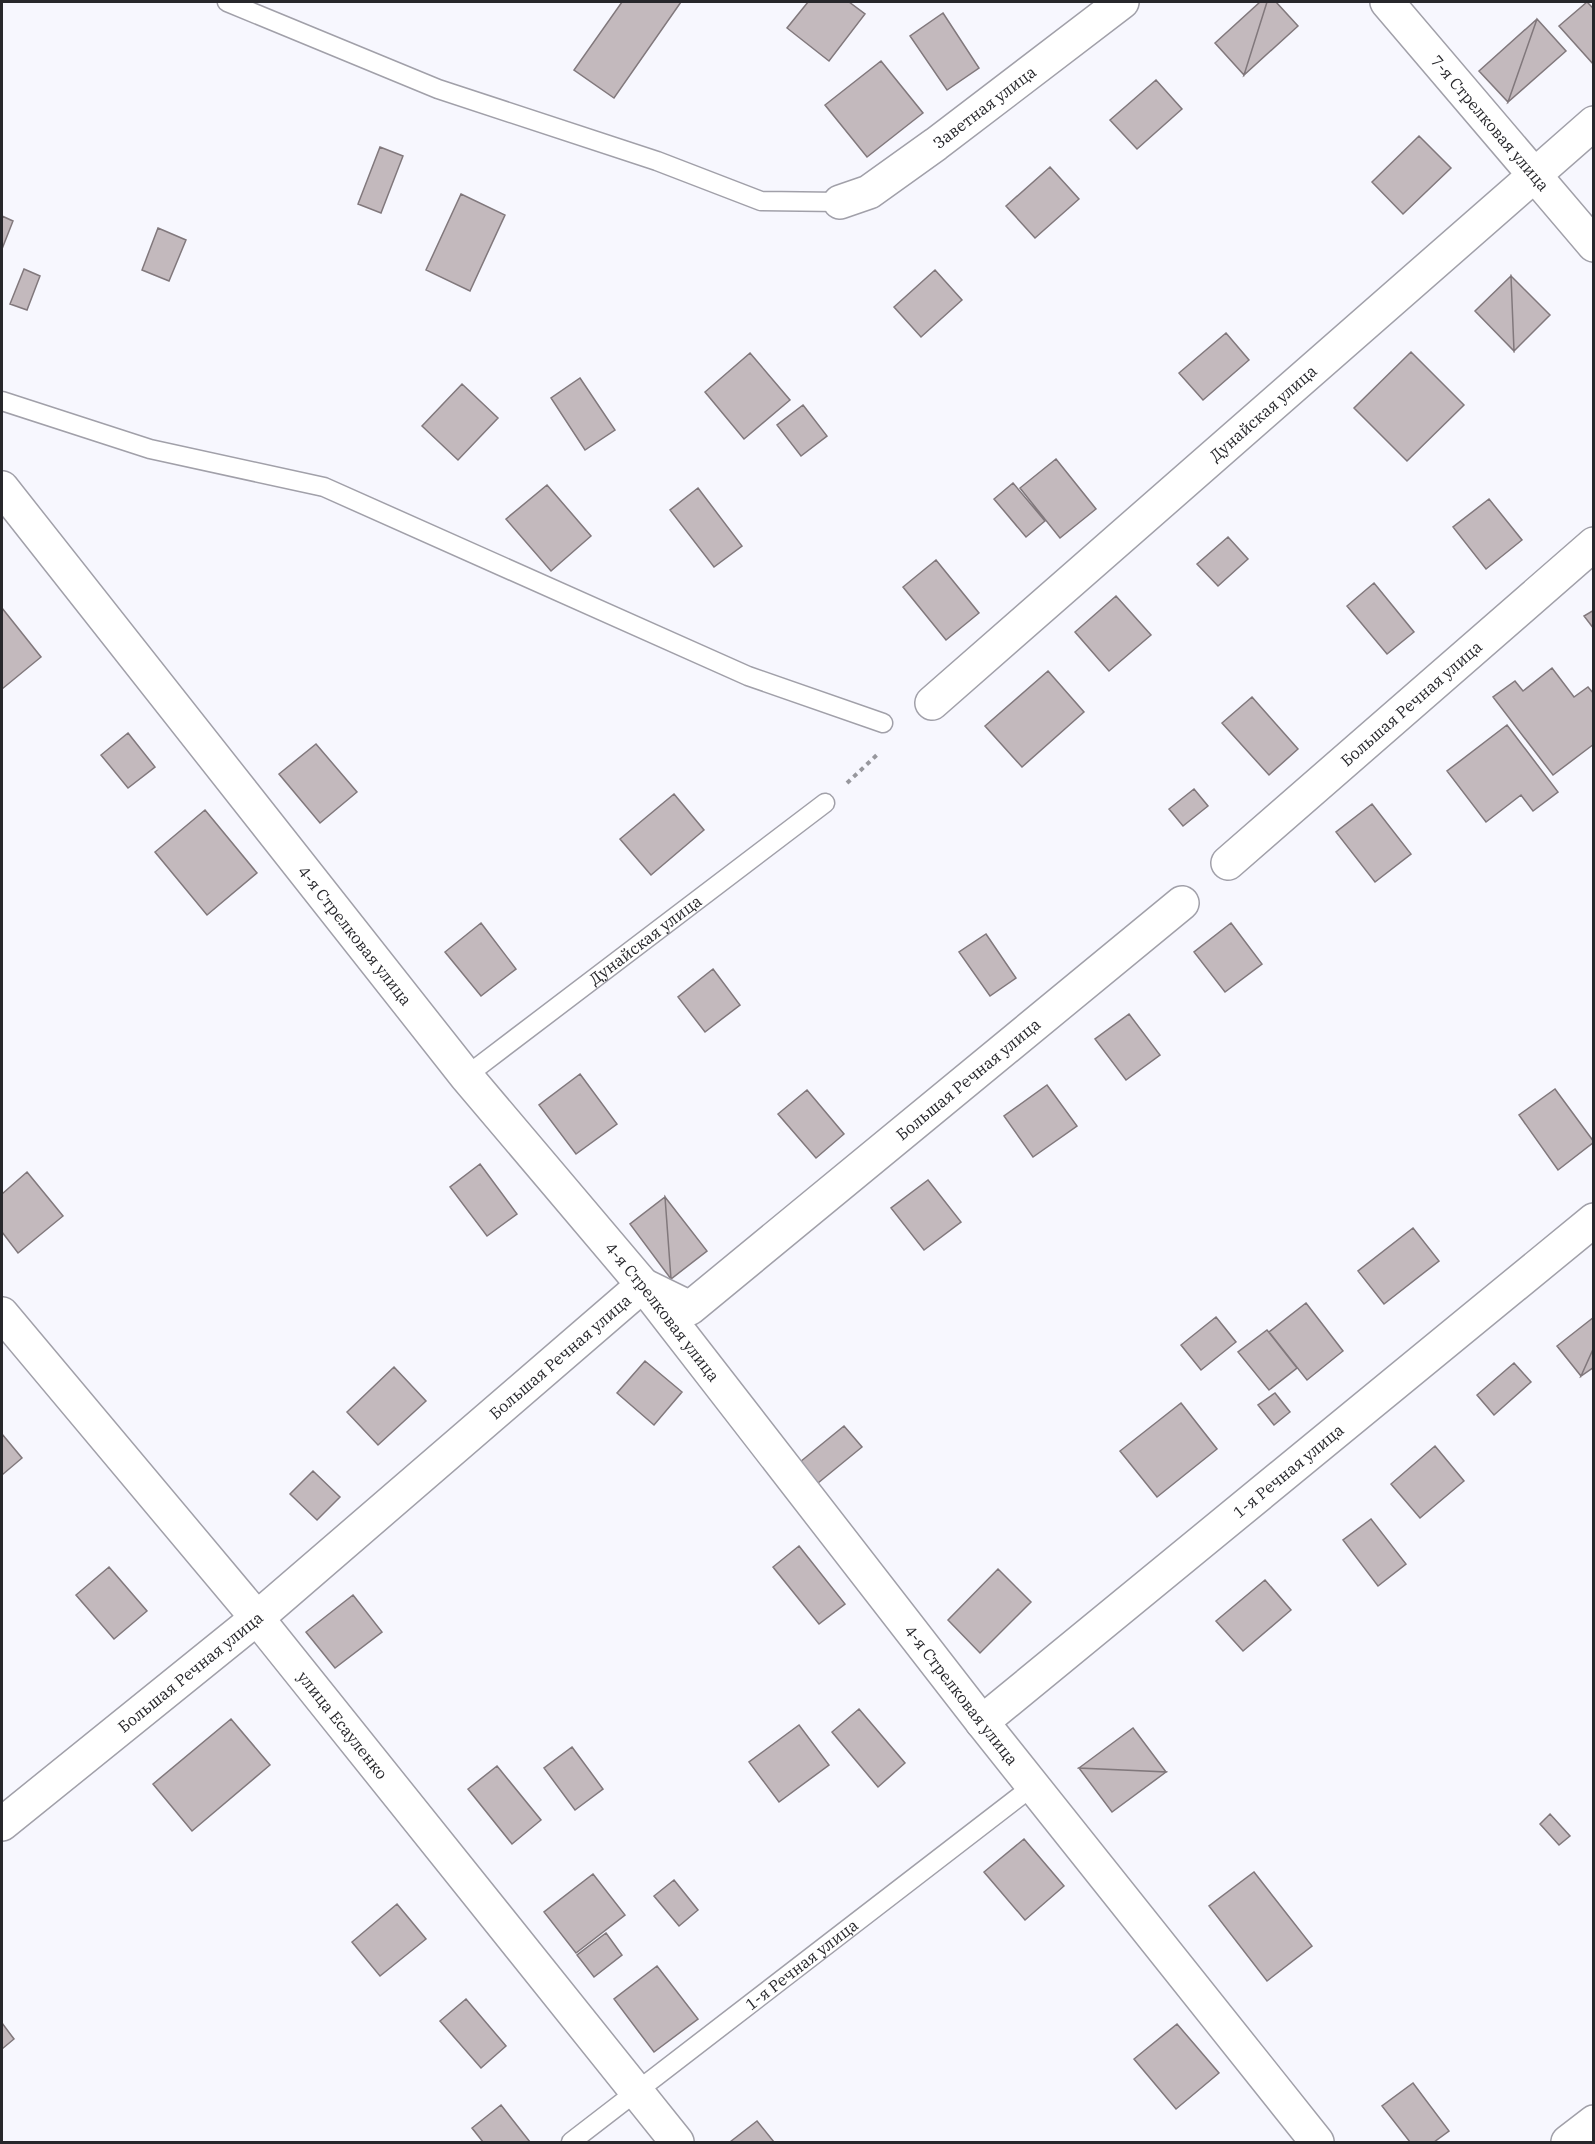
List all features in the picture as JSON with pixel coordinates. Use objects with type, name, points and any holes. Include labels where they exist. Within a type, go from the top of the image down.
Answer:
[{"type":"street","name":"Заветная улица","points":[[840,202],[869,192],[917,158],[1122,2]]},
{"type":"street","name":"7-я Стрелковая улица","points":[[1387,2],[1593,245]]},
{"type":"street","name":"Дунайская улица","points":[[932,704],[1593,123]]},
{"type":"street","name":"4-я Стрелковая улица","points":[[2,488],[466,1076],[643,1285],[982,1722],[1317,2142]]},
{"type":"street","name":"Большая Речная улица","points":[[1228,863],[1593,544]]},
{"type":"street","name":"Большая Речная улица","points":[[2,1824],[257,1618],[643,1285],[690,1308],[1182,903]]},
{"type":"street","name":"1-я Речная улица","points":[[982,1722],[1593,1220]]},
{"type":"street","name":"улица Есауленко","points":[[2,1314],[257,1618],[677,2142]]},
{"type":"street","points":[[1568,2142],[1593,2122]]},
{"type":"lane","points":[[226,2],[438,89],[657,161],[761,201],[840,202]]},
{"type":"lane","points":[[2,401],[150,449],[324,487],[748,676],[884,723]]},
{"type":"lane","name":"Дунайская улица","points":[[466,1076],[825,803]]},
{"type":"lane","name":"1-я Речная улица","points":[[571,2142],[1033,1786]]},
{"type":"building","points":[[622,2],[681,2],[614,98],[574,70]]},
{"type":"building","points":[[808,2],[849,2],[865,14],[829,61],[787,28]]},
{"type":"building","points":[[1260,2],[1267,2],[1244,75],[1215,43]]},
{"type":"building","points":[[1267,2],[1276,2],[1298,26],[1244,75]]},
{"type":"building","points":[[1587,2],[1594,9],[1594,65],[1559,26]]},
{"type":"building","points":[[943,13],[979,68],[947,90],[910,36]]},
{"type":"building","points":[[1537,19],[1566,51],[1508,102]]},
{"type":"building","points":[[1537,19],[1508,102],[1479,71]]},
{"type":"building","points":[[881,61],[923,113],[867,157],[825,105]]},
{"type":"building","points":[[1156,80],[1182,109],[1137,149],[1110,120]]},
{"type":"building","points":[[1419,136],[1451,168],[1403,214],[1372,182]]},
{"type":"building","points":[[380,147],[403,156],[381,213],[358,204]]},
{"type":"building","points":[[1050,167],[1079,199],[1035,238],[1006,206]]},
{"type":"building","points":[[461,194],[505,215],[470,291],[426,270]]},
{"type":"building","points":[[2,216],[13,221],[2,249]]},
{"type":"building","points":[[158,228],[186,240],[169,281],[142,270]]},
{"type":"building","points":[[24,269],[40,276],[27,310],[10,304]]},
{"type":"building","points":[[935,270],[962,300],[921,337],[894,307]]},
{"type":"building","points":[[1511,276],[1514,351],[1475,311]]},
{"type":"building","points":[[1511,276],[1550,315],[1514,351]]},
{"type":"building","points":[[1226,333],[1249,360],[1203,400],[1179,373]]},
{"type":"building","points":[[1411,352],[1464,405],[1407,461],[1354,408]]},
{"type":"building","points":[[750,353],[790,400],[744,439],[705,392]]},
{"type":"building","points":[[580,378],[615,430],[585,450],[551,398]]},
{"type":"building","points":[[462,384],[498,418],[458,460],[422,426]]},
{"type":"building","points":[[803,405],[827,436],[801,456],[777,425]]},
{"type":"building","points":[[1056,459],[1096,509],[1060,538],[1020,488]]},
{"type":"building","points":[[1013,483],[1045,521],[1026,537],[994,499]]},
{"type":"building","points":[[547,485],[591,536],[551,571],[506,519]]},
{"type":"building","points":[[698,488],[742,546],[714,567],[670,510]]},
{"type":"building","points":[[1489,499],[1522,540],[1486,569],[1453,527]]},
{"type":"building","points":[[1228,537],[1248,559],[1218,586],[1197,564]]},
{"type":"building","points":[[936,560],[979,613],[946,640],[903,587]]},
{"type":"building","points":[[1374,583],[1414,632],[1387,654],[1347,606]]},
{"type":"building","points":[[1116,596],[1151,635],[1109,671],[1075,632]]},
{"type":"building","points":[[2,608],[41,657],[2,689]]},
{"type":"building","points":[[1594,610],[1594,629],[1584,616]]},
{"type":"building","points":[[1552,668],[1574,697],[1588,687],[1594,694],[1594,744],[1553,775],[1493,697],[1515,681],[1523,691]]},
{"type":"building","points":[[1048,671],[1084,712],[1022,767],[985,726]]},
{"type":"building","points":[[1252,697],[1298,749],[1269,775],[1222,723]]},
{"type":"building","points":[[1507,725],[1558,792],[1533,811],[1521,795],[1486,822],[1447,771]]},
{"type":"building","points":[[128,733],[155,767],[128,788],[101,755]]},
{"type":"building","points":[[316,744],[357,792],[320,823],[279,774]]},
{"type":"building","points":[[1194,789],[1208,806],[1183,826],[1169,809]]},
{"type":"building","points":[[674,794],[704,830],[651,875],[620,839]]},
{"type":"building","points":[[1372,804],[1411,854],[1375,882],[1336,832]]},
{"type":"building","points":[[205,810],[257,873],[207,915],[155,852]]},
{"type":"building","points":[[481,923],[516,969],[481,996],[445,952]]},
{"type":"building","points":[[1231,923],[1262,964],[1225,992],[1194,952]]},
{"type":"building","points":[[986,934],[1016,978],[990,996],[959,952]]},
{"type":"building","points":[[713,969],[740,1005],[705,1032],[678,997]]},
{"type":"building","points":[[1129,1014],[1160,1055],[1126,1080],[1095,1039]]},
{"type":"building","points":[[580,1074],[617,1124],[576,1154],[539,1105]]},
{"type":"building","points":[[1047,1085],[1077,1126],[1033,1157],[1004,1116]]},
{"type":"building","points":[[1555,1089],[1594,1142],[1558,1170],[1519,1115]]},
{"type":"building","points":[[807,1090],[844,1134],[816,1158],[778,1114]]},
{"type":"building","points":[[480,1164],[517,1214],[487,1236],[450,1187]]},
{"type":"building","points":[[27,1172],[63,1216],[18,1253],[2,1232],[2,1194]]},
{"type":"building","points":[[928,1180],[961,1222],[924,1250],[891,1208]]},
{"type":"building","points":[[665,1197],[707,1251],[671,1279]]},
{"type":"building","points":[[665,1197],[671,1279],[630,1224]]},
{"type":"building","points":[[1413,1228],[1439,1261],[1384,1304],[1358,1271]]},
{"type":"building","points":[[1306,1303],[1343,1351],[1307,1380],[1269,1332]]},
{"type":"building","points":[[1216,1317],[1236,1342],[1201,1370],[1181,1345]]},
{"type":"building","points":[[1594,1317],[1594,1347],[1581,1376],[1557,1346]]},
{"type":"building","points":[[1267,1330],[1297,1368],[1269,1390],[1238,1352]]},
{"type":"building","points":[[1594,1347],[1594,1367],[1581,1376]]},
{"type":"building","points":[[645,1361],[682,1392],[654,1425],[617,1393]]},
{"type":"building","points":[[1514,1363],[1531,1382],[1494,1415],[1477,1395]]},
{"type":"building","points":[[394,1367],[426,1401],[378,1445],[347,1412]]},
{"type":"building","points":[[1275,1393],[1290,1412],[1274,1425],[1258,1405]]},
{"type":"building","points":[[1181,1403],[1217,1449],[1157,1497],[1120,1451]]},
{"type":"building","points":[[844,1426],[862,1447],[807,1492],[789,1471]]},
{"type":"building","points":[[2,1434],[22,1458],[2,1475]]},
{"type":"building","points":[[1435,1446],[1464,1481],[1420,1518],[1391,1484]]},
{"type":"building","points":[[313,1471],[340,1497],[317,1520],[290,1494]]},
{"type":"building","points":[[1371,1519],[1406,1564],[1378,1586],[1343,1540]]},
{"type":"building","points":[[799,1546],[845,1604],[819,1624],[773,1567]]},
{"type":"building","points":[[109,1567],[147,1611],[114,1639],[76,1595]]},
{"type":"building","points":[[998,1569],[1031,1602],[980,1653],[948,1620]]},
{"type":"building","points":[[1265,1580],[1291,1610],[1243,1651],[1216,1621]]},
{"type":"building","points":[[353,1595],[382,1632],[335,1668],[306,1632]]},
{"type":"building","points":[[859,1709],[905,1763],[878,1787],[832,1732]]},
{"type":"building","points":[[231,1719],[270,1765],[192,1831],[153,1784]]},
{"type":"building","points":[[799,1725],[829,1765],[779,1802],[749,1762]]},
{"type":"building","points":[[1133,1728],[1166,1772],[1079,1768]]},
{"type":"building","points":[[572,1747],[603,1789],[575,1810],[544,1768]]},
{"type":"building","points":[[497,1766],[541,1820],[512,1844],[468,1789]]},
{"type":"building","points":[[1079,1768],[1166,1772],[1112,1812]]},
{"type":"building","points":[[1550,1814],[1570,1836],[1559,1845],[1540,1824]]},
{"type":"building","points":[[1024,1839],[1064,1886],[1025,1920],[984,1872]]},
{"type":"building","points":[[1254,1872],[1312,1946],[1267,1981],[1209,1906]]},
{"type":"building","points":[[593,1874],[625,1915],[576,1953],[544,1912]]},
{"type":"building","points":[[674,1880],[698,1910],[679,1926],[654,1896]]},
{"type":"building","points":[[397,1904],[426,1939],[380,1976],[352,1942]]},
{"type":"building","points":[[606,1933],[622,1955],[594,1977],[577,1955]]},
{"type":"building","points":[[657,1966],[698,2019],[654,2052],[614,1999]]},
{"type":"building","points":[[466,1999],[506,2046],[481,2068],[440,2021]]},
{"type":"building","points":[[2,2023],[14,2039],[2,2049]]},
{"type":"building","points":[[1177,2024],[1219,2073],[1176,2109],[1134,2059]]},
{"type":"building","points":[[1413,2083],[1449,2131],[1434,2142],[1410,2142],[1382,2106]]},
{"type":"building","points":[[501,2105],[530,2142],[483,2142],[472,2128]]},
{"type":"building","points":[[757,2121],[774,2142],[730,2142]]}]
